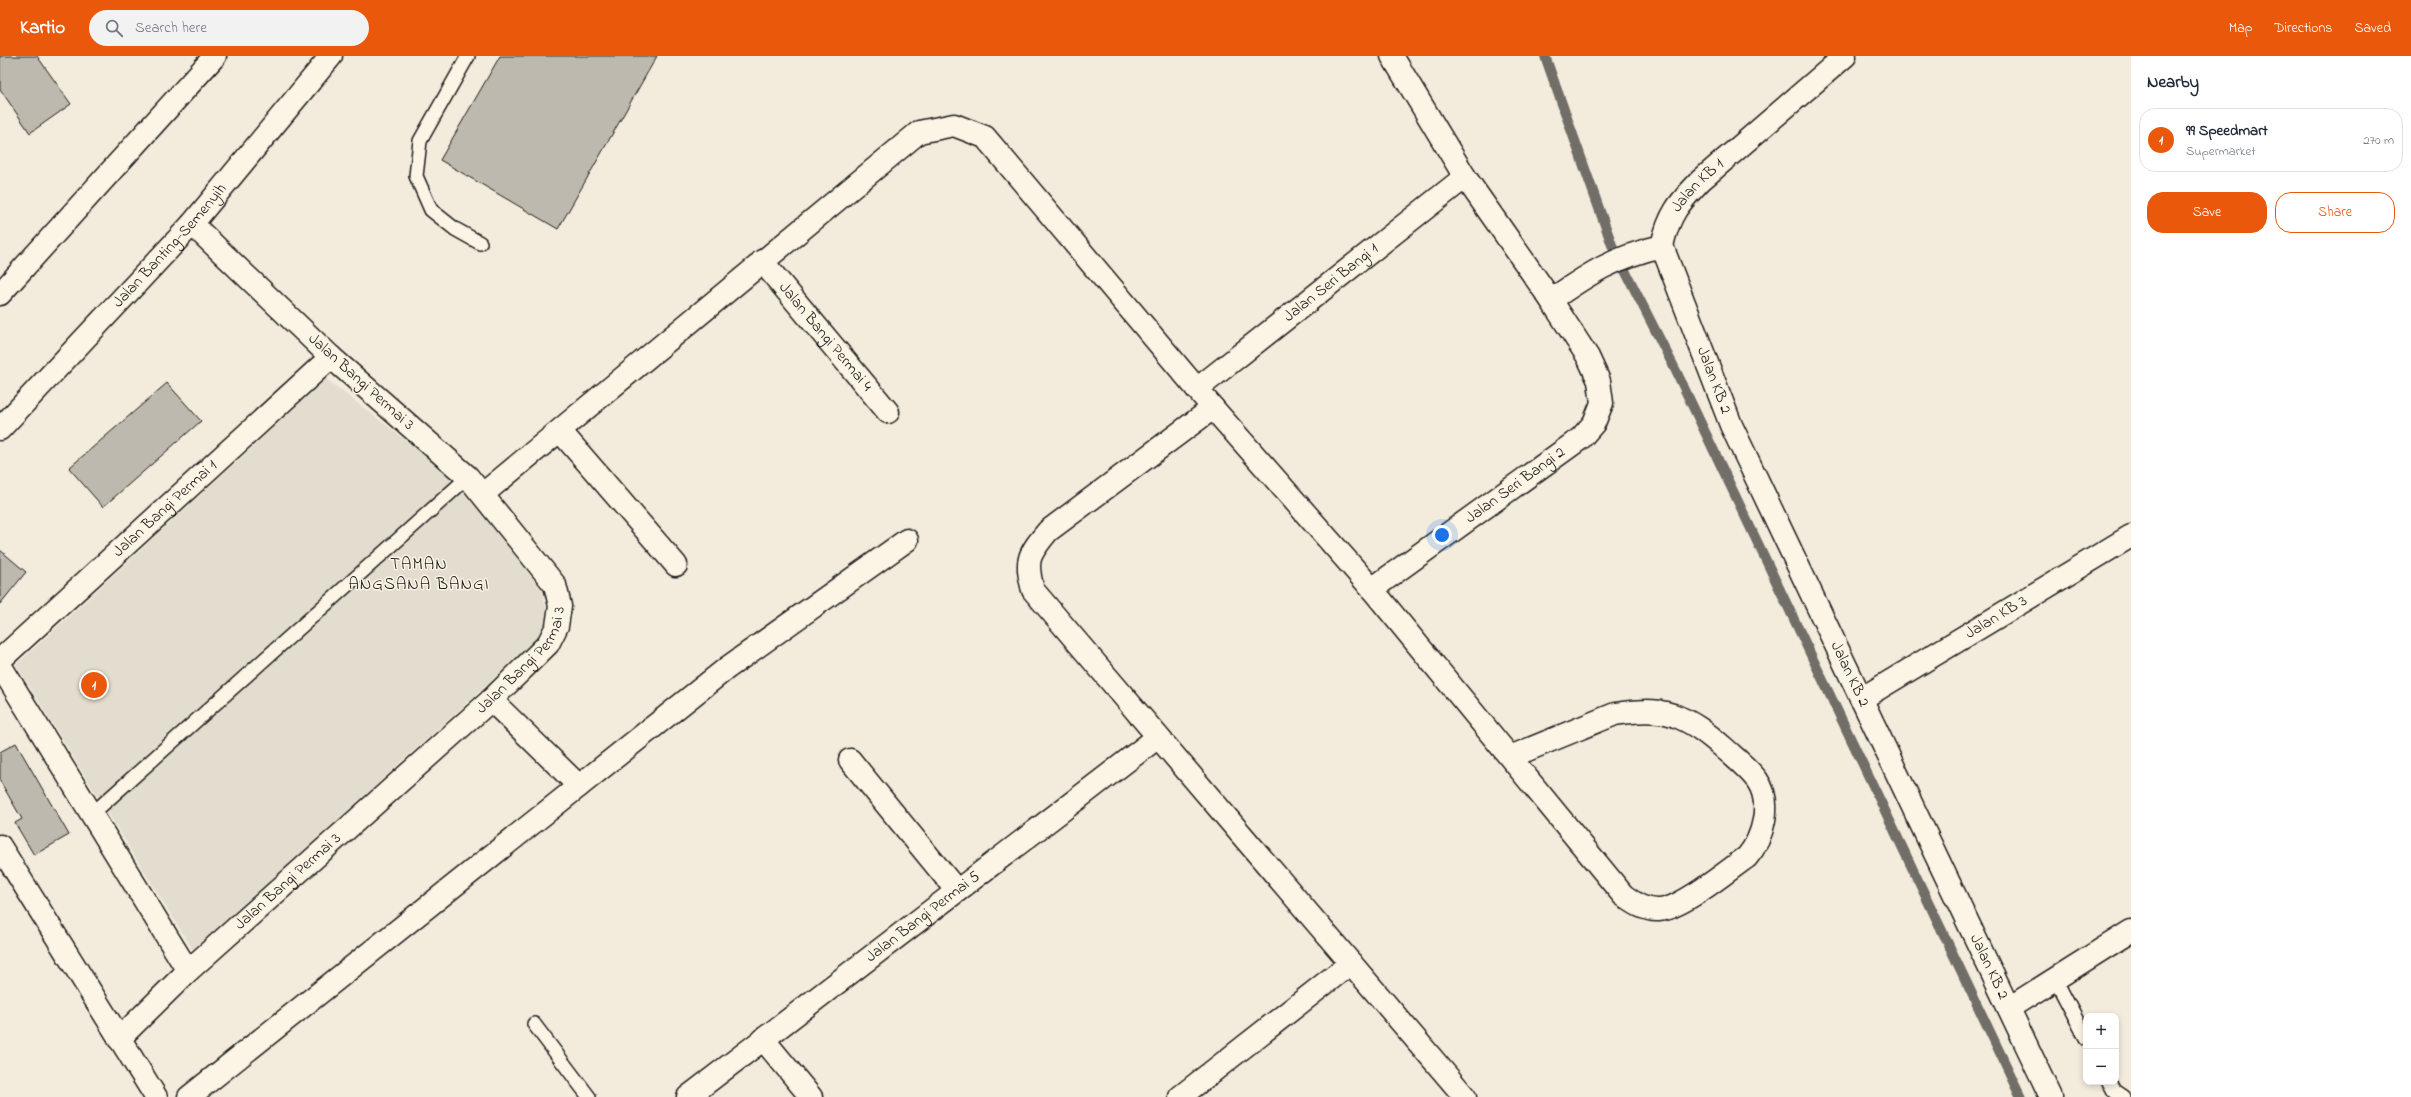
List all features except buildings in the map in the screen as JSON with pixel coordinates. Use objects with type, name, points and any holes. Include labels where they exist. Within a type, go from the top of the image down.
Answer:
[{"type":"street","points":[[0,294],[215,56]]},
{"type":"street","name":"Jalan Banting-Semenyih","points":[[0,429],[192,224],[331,56]]},
{"type":"street","name":"Jalan Seri Bangi 2","points":[[1372,589],[1581,438],[1594,423],[1602,403],[1599,381],[1588,357],[1551,300],[1465,177],[1392,56]]},
{"type":"street","name":"Jalan KB 1","points":[[1662,246],[1667,224],[1680,202],[1696,185],[1845,56]]},
{"type":"street","points":[[483,494],[561,432],[762,261],[918,132],[954,125],[985,137],[1213,408],[1372,589],[1623,895],[1640,907],[1660,910],[1677,905],[1747,857],[1756,847],[1762,831],[1764,813],[1763,798],[1758,781],[1702,729],[1672,714],[1632,711],[1615,714],[1510,757]]},
{"type":"street","name":"Jalan Seri Bangi 1","points":[[1197,389],[1465,177]]},
{"type":"street","name":"Jalan Bangi Permai 3","points":[[119,1039],[188,971],[491,700],[548,644],[557,626],[560,606],[556,585],[468,477],[331,357],[192,224]]},
{"type":"street","points":[[1551,300],[1589,273],[1623,257],[1662,246]]},
{"type":"street","name":"Jalan KB 2","points":[[1662,246],[1731,425],[2051,1097]]},
{"type":"street","name":"Jalan Bangi Permai 4","points":[[762,261],[888,412]]},
{"type":"street","name":"Jalan Bangi Permai 1","points":[[0,660],[331,357]]},
{"type":"street","points":[[1213,408],[1048,531],[1032,550],[1027,569],[1034,590],[1465,1097]]},
{"type":"street","points":[[561,432],[676,565]]},
{"type":"street","name":"Jalan KB 3","points":[[1861,699],[2131,536]]},
{"type":"street","points":[[189,1097],[727,668],[907,540]]},
{"type":"street","points":[[0,665],[188,971]]},
{"type":"street","points":[[491,700],[579,786]]},
{"type":"street","name":"Jalan Bangi Permai 5","points":[[688,1097],[1158,737]]},
{"type":"street","points":[[850,760],[957,891]]},
{"type":"street","points":[[0,846],[156,1097]]},
{"type":"street","points":[[2009,1008],[2131,931]]},
{"type":"street","points":[[1180,1097],[1351,964]]},
{"type":"street","points":[[763,1039],[811,1097]]},
{"type":"lane","points":[[468,56],[420,141],[416,176],[431,210],[455,229],[480,243]]},
{"type":"lane","points":[[92,814],[468,477]]},
{"type":"lane","points":[[2055,979],[2083,1032]]},
{"type":"lane","points":[[534,1024],[589,1097]]},
{"type":"lane","points":[[2111,1085],[2114,1091],[2123,1097]]},
{"type":"shaded area","points":[[326,379],[450,474],[542,590],[547,613],[540,637],[193,950],[16,665]]},
{"type":"waterway","points":[[1545,56],[1612,245],[1676,371],[2021,1097]]},
{"type":"place","name":"99 Speedmart","points":[[94,685]]},
{"type":"district","name":"TAMAN ANGSANA BANGI","points":[[419,574]]}]
